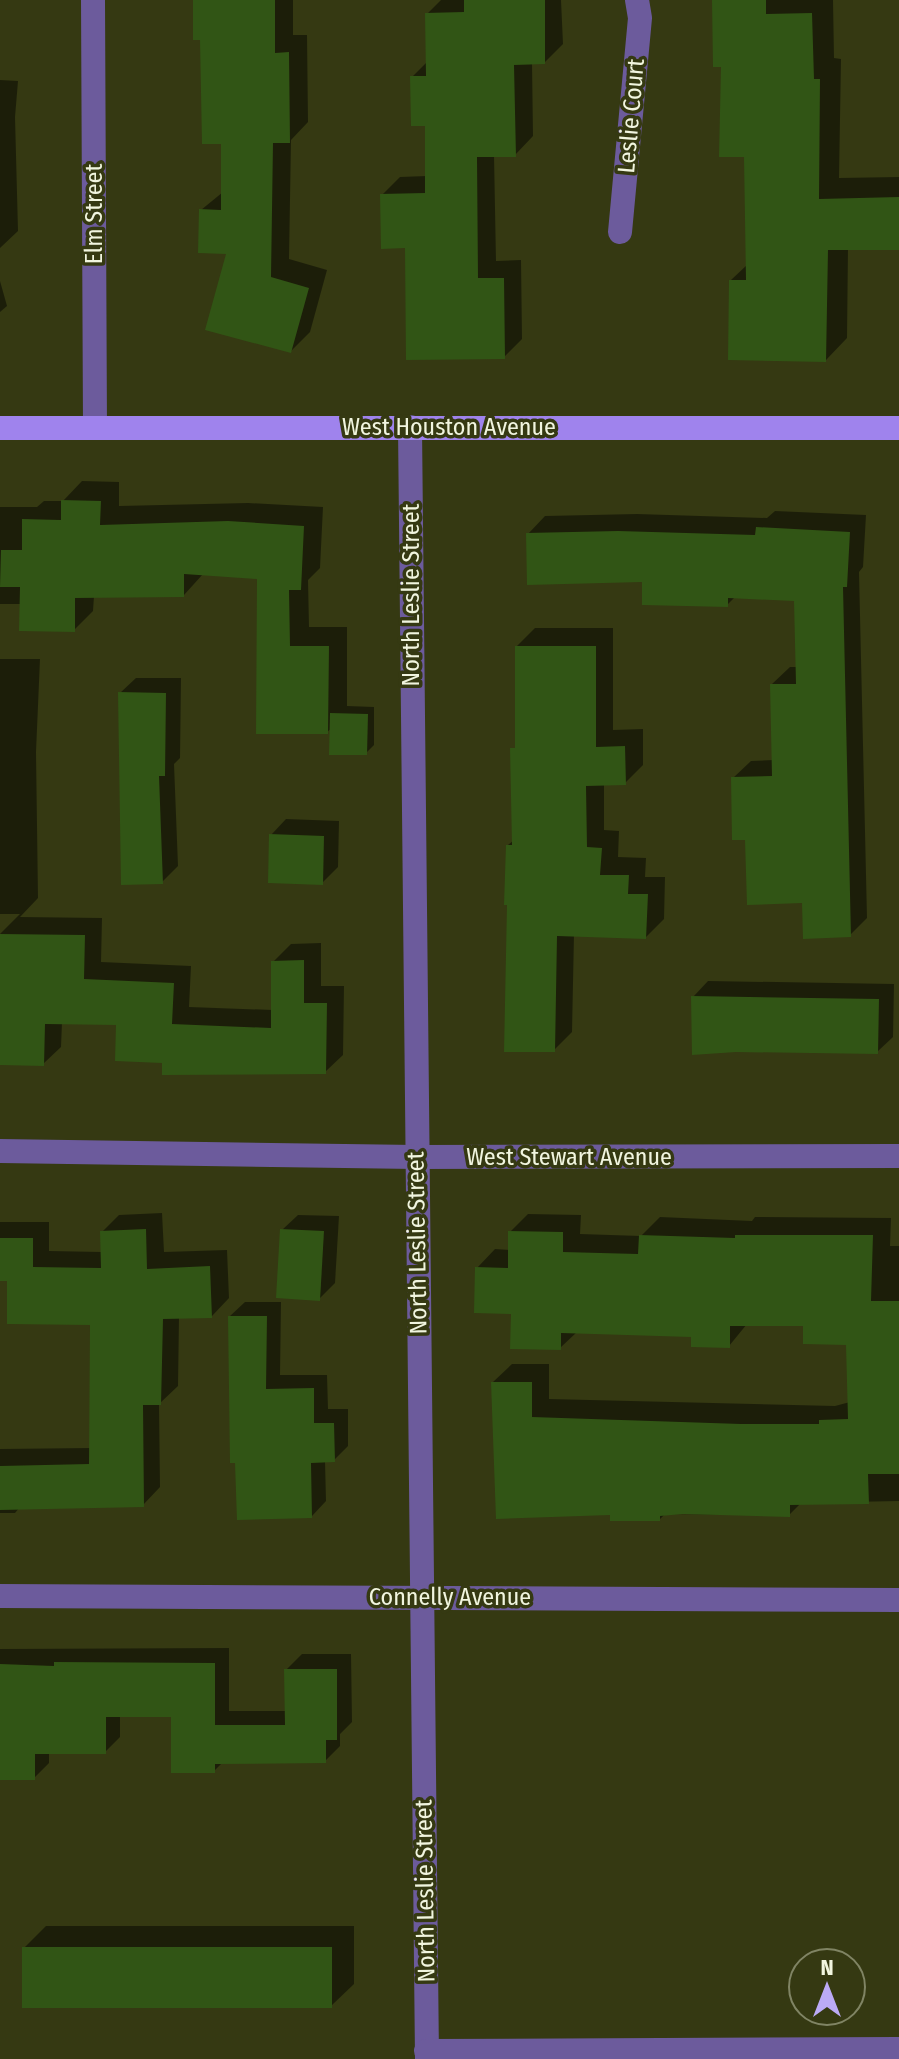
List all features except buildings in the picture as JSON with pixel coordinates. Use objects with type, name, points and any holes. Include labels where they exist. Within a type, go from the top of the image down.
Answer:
[{"type":"main road","name":"West Houston Avenue","points":[[0,428],[899,428]]},
{"type":"street","name":"Elm Street","points":[[93,0],[95,427]]},
{"type":"street","name":"Leslie Court","points":[[620,232],[640,18],[637,0]]},
{"type":"street","name":"North Leslie Street","points":[[410,427],[426,2055]]},
{"type":"street","name":"West Stewart Avenue","points":[[0,1151],[416,1157],[899,1156]]},
{"type":"street","name":"Connelly Avenue","points":[[0,1596],[899,1600]]},
{"type":"street","points":[[426,2055],[899,2049]]}]
